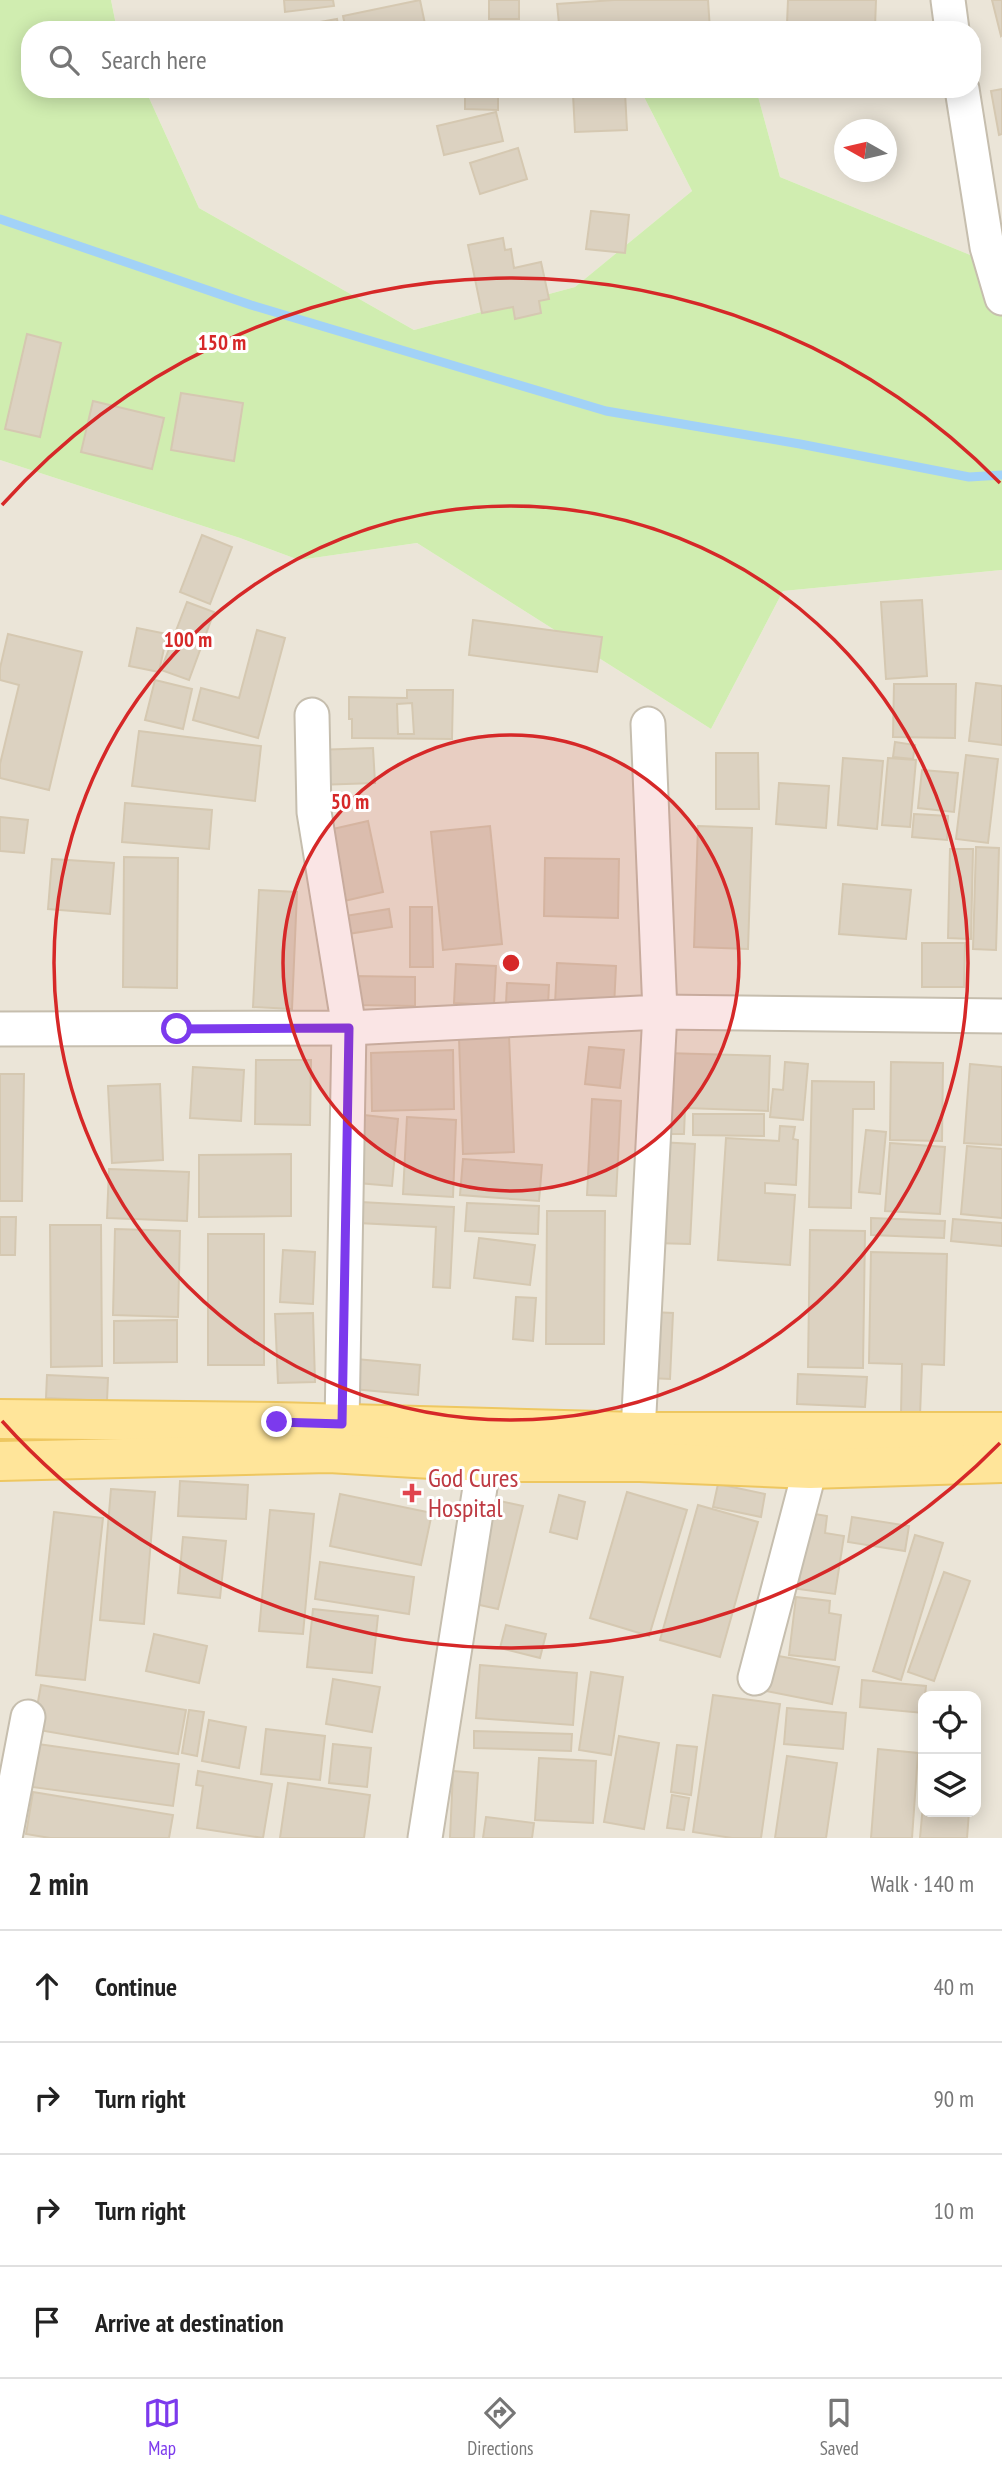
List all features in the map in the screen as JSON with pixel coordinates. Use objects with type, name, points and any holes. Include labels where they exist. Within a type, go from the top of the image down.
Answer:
[{"type":"main road","points":[[0,1419],[638,1432],[1002,1432]]},
{"type":"main road","points":[[0,1461],[329,1453],[484,1462],[640,1462],[810,1468],[1002,1463]]},
{"type":"street","points":[[948,0],[952,21]]},
{"type":"street","points":[[963,98],[987,247],[1002,298]]},
{"type":"street","points":[[312,715],[314,812],[349,1028],[342,1424]]},
{"type":"street","points":[[638,1432],[660,1012],[648,724]]},
{"type":"street","points":[[0,1029],[349,1028],[660,1012],[1002,1016]]},
{"type":"street","points":[[425,1838],[484,1462]]},
{"type":"street","points":[[755,1678],[810,1468]]},
{"type":"street","points":[[5,1838],[28,1717]]},
{"type":"shaded area","points":[[111,0],[1002,0],[1002,268],[780,177],[758,98],[981,98],[981,21],[115,21]]},
{"type":"shaded area","points":[[149,98],[645,98],[692,191],[575,287],[414,330],[199,208]]},
{"type":"shaded area","points":[[0,460],[240,538],[299,560],[417,543],[711,729],[783,591],[1002,570],[1002,1838],[0,1838]]},
{"type":"green space","points":[[0,0],[111,0],[115,21],[21,21],[21,98],[149,98],[199,208],[414,330],[575,287],[692,191],[645,98],[758,98],[780,177],[1002,268],[1002,570],[783,591],[711,729],[417,543],[299,560],[240,538],[0,460]]},
{"type":"building","points":[[284,0],[333,0],[334,6],[285,12]]},
{"type":"building","points":[[420,0],[424,21],[344,21],[343,16]]},
{"type":"building","points":[[489,0],[519,0],[519,19],[489,19]]},
{"type":"building","points":[[614,0],[708,0],[709,21],[559,21],[557,4]]},
{"type":"building","points":[[788,0],[876,0],[875,21],[787,21]]},
{"type":"building","points":[[992,0],[1002,0],[1001,36]]},
{"type":"building","points":[[1002,89],[1002,134],[999,135],[991,91]]},
{"type":"building","points":[[465,98],[498,98],[498,110],[465,109]]},
{"type":"building","points":[[573,98],[625,98],[627,130],[575,132]]},
{"type":"building","points":[[496,112],[503,141],[444,155],[437,126]]},
{"type":"building","points":[[518,148],[527,179],[480,194],[470,163]]},
{"type":"building","points":[[591,211],[629,215],[625,253],[586,249]]},
{"type":"building","points":[[503,238],[505,250],[511,249],[514,268],[541,262],[549,299],[539,301],[541,313],[515,319],[513,307],[482,313],[468,245]]},
{"type":"building","points":[[27,334],[61,343],[40,437],[5,429]]},
{"type":"building","points":[[181,393],[243,403],[234,461],[171,450]]},
{"type":"building","points":[[93,401],[164,418],[152,469],[81,452]]},
{"type":"building","points":[[202,535],[232,547],[210,604],[180,592]]},
{"type":"building","points":[[922,600],[927,676],[886,679],[881,602]]},
{"type":"building","points":[[187,602],[214,612],[189,680],[161,670]]},
{"type":"building","points":[[473,620],[602,637],[597,672],[469,655]]},
{"type":"building","points":[[137,628],[167,634],[159,672],[129,666]]},
{"type":"building","points":[[257,630],[285,638],[258,738],[193,720],[201,688],[239,698]]},
{"type":"building","points":[[8,634],[82,652],[49,790],[0,778],[0,764],[19,685],[0,680]]},
{"type":"building","points":[[155,680],[192,689],[183,729],[145,720]]},
{"type":"building","points":[[976,683],[1002,686],[1002,745],[969,741]]},
{"type":"building","points":[[894,684],[956,684],[955,738],[893,737]]},
{"type":"building","points":[[407,690],[453,690],[452,739],[352,738],[349,697],[407,698]],"holes":[[[412,703],[414,734],[398,734],[397,704]]]},
{"type":"building","points":[[139,731],[261,746],[255,801],[132,786]]},
{"type":"building","points":[[895,742],[915,745],[913,759],[893,757]]},
{"type":"building","points":[[373,748],[375,783],[317,785],[315,750]]},
{"type":"building","points":[[716,753],[758,753],[759,809],[716,809]]},
{"type":"building","points":[[966,755],[998,759],[988,843],[956,839]]},
{"type":"building","points":[[843,758],[883,761],[877,829],[838,825]]},
{"type":"building","points":[[888,758],[916,760],[910,827],[882,825]]},
{"type":"building","points":[[922,770],[958,773],[954,812],[918,808]]},
{"type":"building","points":[[779,783],[829,786],[826,828],[776,824]]},
{"type":"building","points":[[125,803],[212,810],[209,849],[122,842]]},
{"type":"building","points":[[914,814],[948,816],[947,840],[912,837]]},
{"type":"building","points":[[0,817],[28,820],[24,853],[0,851]]},
{"type":"building","points":[[368,821],[383,892],[340,902],[324,831]]},
{"type":"building","points":[[490,826],[502,944],[443,950],[431,832]]},
{"type":"building","points":[[698,826],[752,828],[748,949],[694,947]]},
{"type":"building","points":[[976,847],[999,848],[996,950],[973,949]]},
{"type":"building","points":[[950,849],[973,849],[971,939],[948,938]]},
{"type":"building","points":[[124,857],[178,858],[177,988],[123,987]]},
{"type":"building","points":[[545,858],[619,859],[618,918],[544,916]]},
{"type":"building","points":[[52,859],[114,863],[110,914],[48,909]]},
{"type":"building","points":[[843,884],[911,890],[906,939],[839,934]]},
{"type":"building","points":[[259,890],[297,892],[292,1009],[253,1007]]},
{"type":"building","points":[[410,907],[432,907],[433,967],[410,967]]},
{"type":"building","points":[[389,909],[392,927],[348,934],[345,916]]},
{"type":"building","points":[[922,943],[965,943],[964,987],[922,987]]},
{"type":"building","points":[[557,963],[616,966],[614,1007],[555,1004]]},
{"type":"building","points":[[456,964],[496,966],[494,1005],[454,1003]]},
{"type":"building","points":[[354,976],[415,977],[415,1006],[354,1005]]},
{"type":"building","points":[[507,983],[549,985],[548,1005],[506,1003]]},
{"type":"building","points":[[509,1036],[514,1152],[463,1154],[459,1038]]},
{"type":"building","points":[[589,1047],[624,1050],[620,1088],[585,1084]]},
{"type":"building","points":[[453,1050],[454,1109],[372,1111],[371,1053]]},
{"type":"building","points":[[664,1053],[770,1056],[768,1111],[685,1108],[684,1134],[662,1134]]},
{"type":"building","points":[[256,1060],[311,1060],[310,1125],[255,1124]]},
{"type":"building","points":[[785,1062],[808,1064],[803,1120],[770,1117],[773,1089],[783,1090]]},
{"type":"building","points":[[891,1062],[943,1063],[942,1141],[890,1140]]},
{"type":"building","points":[[970,1064],[1002,1067],[1002,1145],[964,1143]]},
{"type":"building","points":[[193,1067],[244,1070],[241,1121],[190,1118]]},
{"type":"building","points":[[0,1074],[24,1074],[22,1201],[0,1201]]},
{"type":"building","points":[[812,1081],[874,1082],[874,1109],[853,1109],[851,1208],[809,1207]]},
{"type":"building","points":[[160,1084],[163,1160],[112,1163],[108,1086]]},
{"type":"building","points":[[592,1099],[621,1101],[616,1196],[587,1195]]},
{"type":"building","points":[[693,1114],[764,1114],[764,1136],[693,1135]]},
{"type":"building","points":[[364,1115],[398,1119],[392,1186],[358,1183]]},
{"type":"building","points":[[407,1117],[456,1120],[453,1197],[403,1194]]},
{"type":"building","points":[[780,1126],[795,1127],[793,1139],[798,1140],[796,1185],[765,1183],[765,1193],[795,1195],[790,1265],[718,1260],[726,1138],[779,1141]]},
{"type":"building","points":[[866,1130],[886,1132],[880,1194],[859,1192]]},
{"type":"building","points":[[658,1142],[695,1144],[690,1244],[653,1243]]},
{"type":"building","points":[[890,1143],[945,1147],[940,1214],[885,1211]]},
{"type":"building","points":[[967,1146],[1002,1149],[1002,1218],[961,1214]]},
{"type":"building","points":[[291,1154],[291,1216],[199,1217],[199,1155]]},
{"type":"building","points":[[463,1159],[542,1165],[539,1201],[460,1195]]},
{"type":"building","points":[[109,1169],[189,1172],[187,1221],[107,1218]]},
{"type":"building","points":[[360,1202],[454,1207],[450,1288],[433,1287],[436,1227],[358,1223]]},
{"type":"building","points":[[467,1203],[539,1206],[538,1234],[465,1231]]},
{"type":"building","points":[[547,1211],[605,1211],[604,1344],[546,1344]]},
{"type":"building","points":[[0,1217],[16,1217],[15,1255],[0,1255]]},
{"type":"building","points":[[871,1218],[945,1221],[944,1238],[871,1235]]},
{"type":"building","points":[[953,1219],[1002,1223],[1002,1246],[951,1241]]},
{"type":"building","points":[[50,1225],[101,1225],[102,1366],[51,1367]]},
{"type":"building","points":[[115,1229],[180,1231],[178,1317],[113,1315]]},
{"type":"building","points":[[810,1230],[865,1231],[863,1368],[808,1367]]},
{"type":"building","points":[[208,1234],[264,1234],[264,1365],[208,1365]]},
{"type":"building","points":[[479,1238],[535,1245],[530,1285],[474,1278]]},
{"type":"building","points":[[283,1250],[315,1252],[313,1304],[280,1302]]},
{"type":"building","points":[[871,1252],[947,1254],[944,1365],[922,1364],[920,1415],[901,1415],[902,1364],[869,1363]]},
{"type":"building","points":[[516,1297],[536,1298],[533,1341],[513,1339]]},
{"type":"building","points":[[652,1312],[673,1313],[670,1379],[649,1378]]},
{"type":"building","points":[[313,1313],[315,1382],[278,1383],[275,1314]]},
{"type":"building","points":[[177,1320],[177,1362],[114,1363],[114,1321]]},
{"type":"building","points":[[356,1359],[420,1365],[418,1395],[353,1389]]},
{"type":"building","points":[[798,1374],[867,1377],[865,1407],[797,1404]]},
{"type":"building","points":[[47,1375],[108,1378],[107,1401],[46,1398]]},
{"type":"building","points":[[180,1481],[248,1485],[246,1519],[178,1516]]},
{"type":"building","points":[[718,1484],[765,1494],[761,1517],[713,1507]]},
{"type":"building","points":[[111,1489],[155,1492],[144,1624],[100,1620]]},
{"type":"building","points":[[627,1492],[687,1510],[649,1636],[590,1618]]},
{"type":"building","points":[[340,1494],[432,1513],[421,1565],[330,1546]]},
{"type":"building","points":[[559,1495],[585,1502],[577,1539],[550,1532]]},
{"type":"building","points":[[491,1499],[523,1506],[498,1609],[466,1602]]},
{"type":"building","points":[[698,1505],[758,1522],[720,1657],[660,1640]]},
{"type":"building","points":[[270,1510],[314,1514],[303,1634],[259,1631]]},
{"type":"building","points":[[54,1512],[103,1518],[85,1680],[36,1675]]},
{"type":"building","points":[[809,1513],[827,1516],[825,1533],[844,1536],[835,1594],[798,1589]]},
{"type":"building","points":[[852,1517],[909,1526],[905,1551],[848,1542]]},
{"type":"building","points":[[915,1535],[943,1543],[901,1680],[873,1671]]},
{"type":"building","points":[[183,1537],[226,1541],[220,1598],[178,1593]]},
{"type":"building","points":[[320,1562],[414,1577],[409,1614],[315,1599]]},
{"type":"building","points":[[944,1572],[970,1581],[934,1681],[908,1672]]},
{"type":"building","points":[[796,1597],[830,1601],[829,1613],[841,1615],[835,1660],[789,1655]]},
{"type":"building","points":[[313,1609],[378,1616],[372,1673],[307,1667]]},
{"type":"building","points":[[506,1625],[546,1634],[540,1658],[500,1648]]},
{"type":"building","points":[[154,1634],[207,1646],[199,1683],[146,1671]]},
{"type":"building","points":[[773,1655],[839,1667],[832,1704],[766,1691]]},
{"type":"building","points":[[480,1665],[577,1673],[573,1725],[476,1718]]},
{"type":"building","points":[[591,1672],[623,1677],[611,1755],[579,1750]]},
{"type":"building","points":[[333,1679],[380,1687],[372,1732],[326,1724]]},
{"type":"building","points":[[862,1680],[926,1686],[926,1691],[918,1691],[918,1713],[860,1707]]},
{"type":"building","points":[[41,1685],[186,1710],[178,1754],[33,1729]]},
{"type":"building","points":[[713,1695],[780,1704],[761,1838],[732,1838],[693,1832]]},
{"type":"building","points":[[787,1708],[846,1713],[843,1749],[784,1744]]},
{"type":"building","points":[[189,1710],[204,1712],[197,1756],[182,1753]]},
{"type":"building","points":[[209,1720],[246,1727],[239,1768],[202,1761]]},
{"type":"building","points":[[266,1729],[325,1736],[320,1780],[261,1774]]},
{"type":"building","points":[[474,1731],[572,1734],[571,1751],[474,1748]]},
{"type":"building","points":[[619,1736],[659,1743],[644,1829],[604,1822]]},
{"type":"building","points":[[38,1744],[179,1764],[173,1806],[32,1787]]},
{"type":"building","points":[[333,1744],[371,1748],[367,1787],[329,1783]]},
{"type":"building","points":[[677,1745],[697,1747],[691,1795],[671,1792]]},
{"type":"building","points":[[878,1749],[918,1753],[912,1838],[871,1838]]},
{"type":"building","points":[[787,1756],[837,1763],[826,1838],[775,1838]]},
{"type":"building","points":[[539,1758],[596,1761],[593,1823],[535,1820]]},
{"type":"building","points":[[198,1771],[272,1784],[263,1838],[197,1828],[203,1786],[196,1785]]},
{"type":"building","points":[[453,1771],[478,1773],[474,1838],[450,1838]]},
{"type":"building","points":[[288,1783],[370,1795],[364,1838],[280,1838]]},
{"type":"building","points":[[33,1792],[173,1815],[169,1838],[50,1838],[26,1834]]},
{"type":"building","points":[[672,1795],[689,1798],[684,1830],[667,1828]]},
{"type":"building","points":[[486,1817],[534,1823],[532,1838],[483,1838]]},
{"type":"building","points":[[922,1817],[969,1817],[967,1838],[920,1838]]},
{"type":"waterway","points":[[0,219],[251,305],[606,411],[800,444],[969,477],[1002,475]]},
{"type":"place","name":"God Cures Hospital","points":[[412,1493]]},
{"type":"route","points":[[177,1029],[349,1028],[342,1424],[277,1422]]}]
